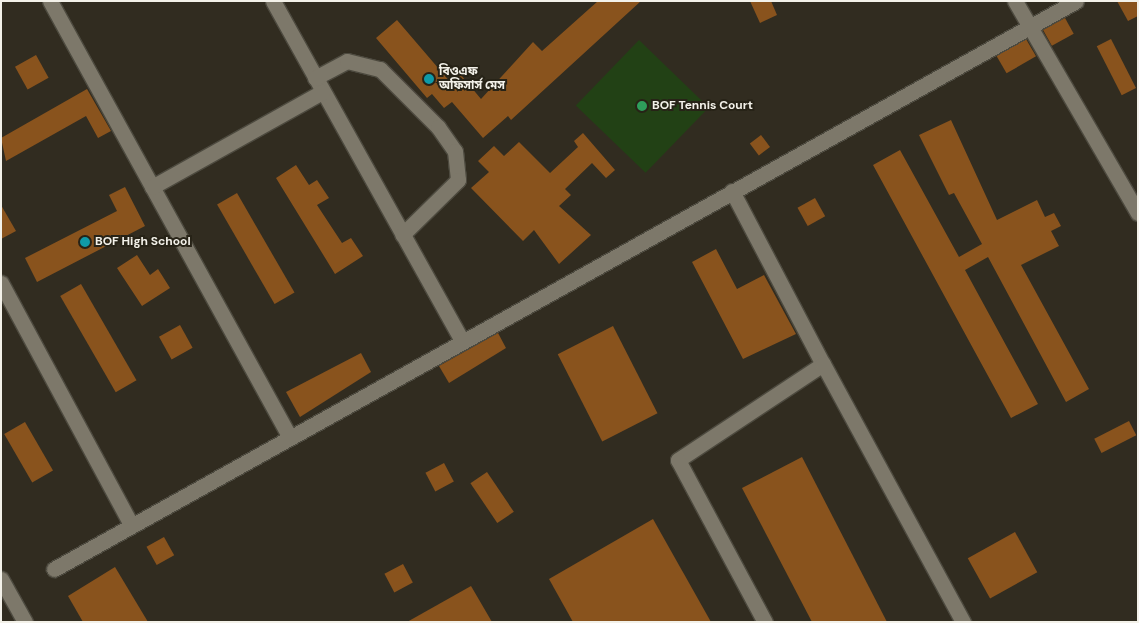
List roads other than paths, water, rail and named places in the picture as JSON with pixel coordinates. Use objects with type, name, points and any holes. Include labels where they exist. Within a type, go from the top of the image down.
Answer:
[{"type":"street","points":[[50,1],[289,436]]},
{"type":"street","points":[[273,1],[322,92],[462,340]]},
{"type":"street","points":[[1016,1],[1030,28],[1135,203]]},
{"type":"street","points":[[54,569],[289,436],[1076,1]]},
{"type":"street","points":[[315,78],[347,61],[380,69],[438,127],[455,151],[458,180],[402,235]]},
{"type":"street","points":[[152,187],[322,92]]},
{"type":"street","points":[[732,191],[823,364],[963,622]]},
{"type":"street","points":[[1,283],[131,524]]},
{"type":"street","points":[[765,622],[678,460],[823,364]]},
{"type":"street","points":[[3,582],[25,622]]},
{"type":"place","name":"বিওএফ অফিসার্স মেস","points":[[429,79]]},
{"type":"place","name":"BOF Tennis Court","points":[[642,106]]},
{"type":"place","name":"BOF High School","points":[[85,242]]}]
